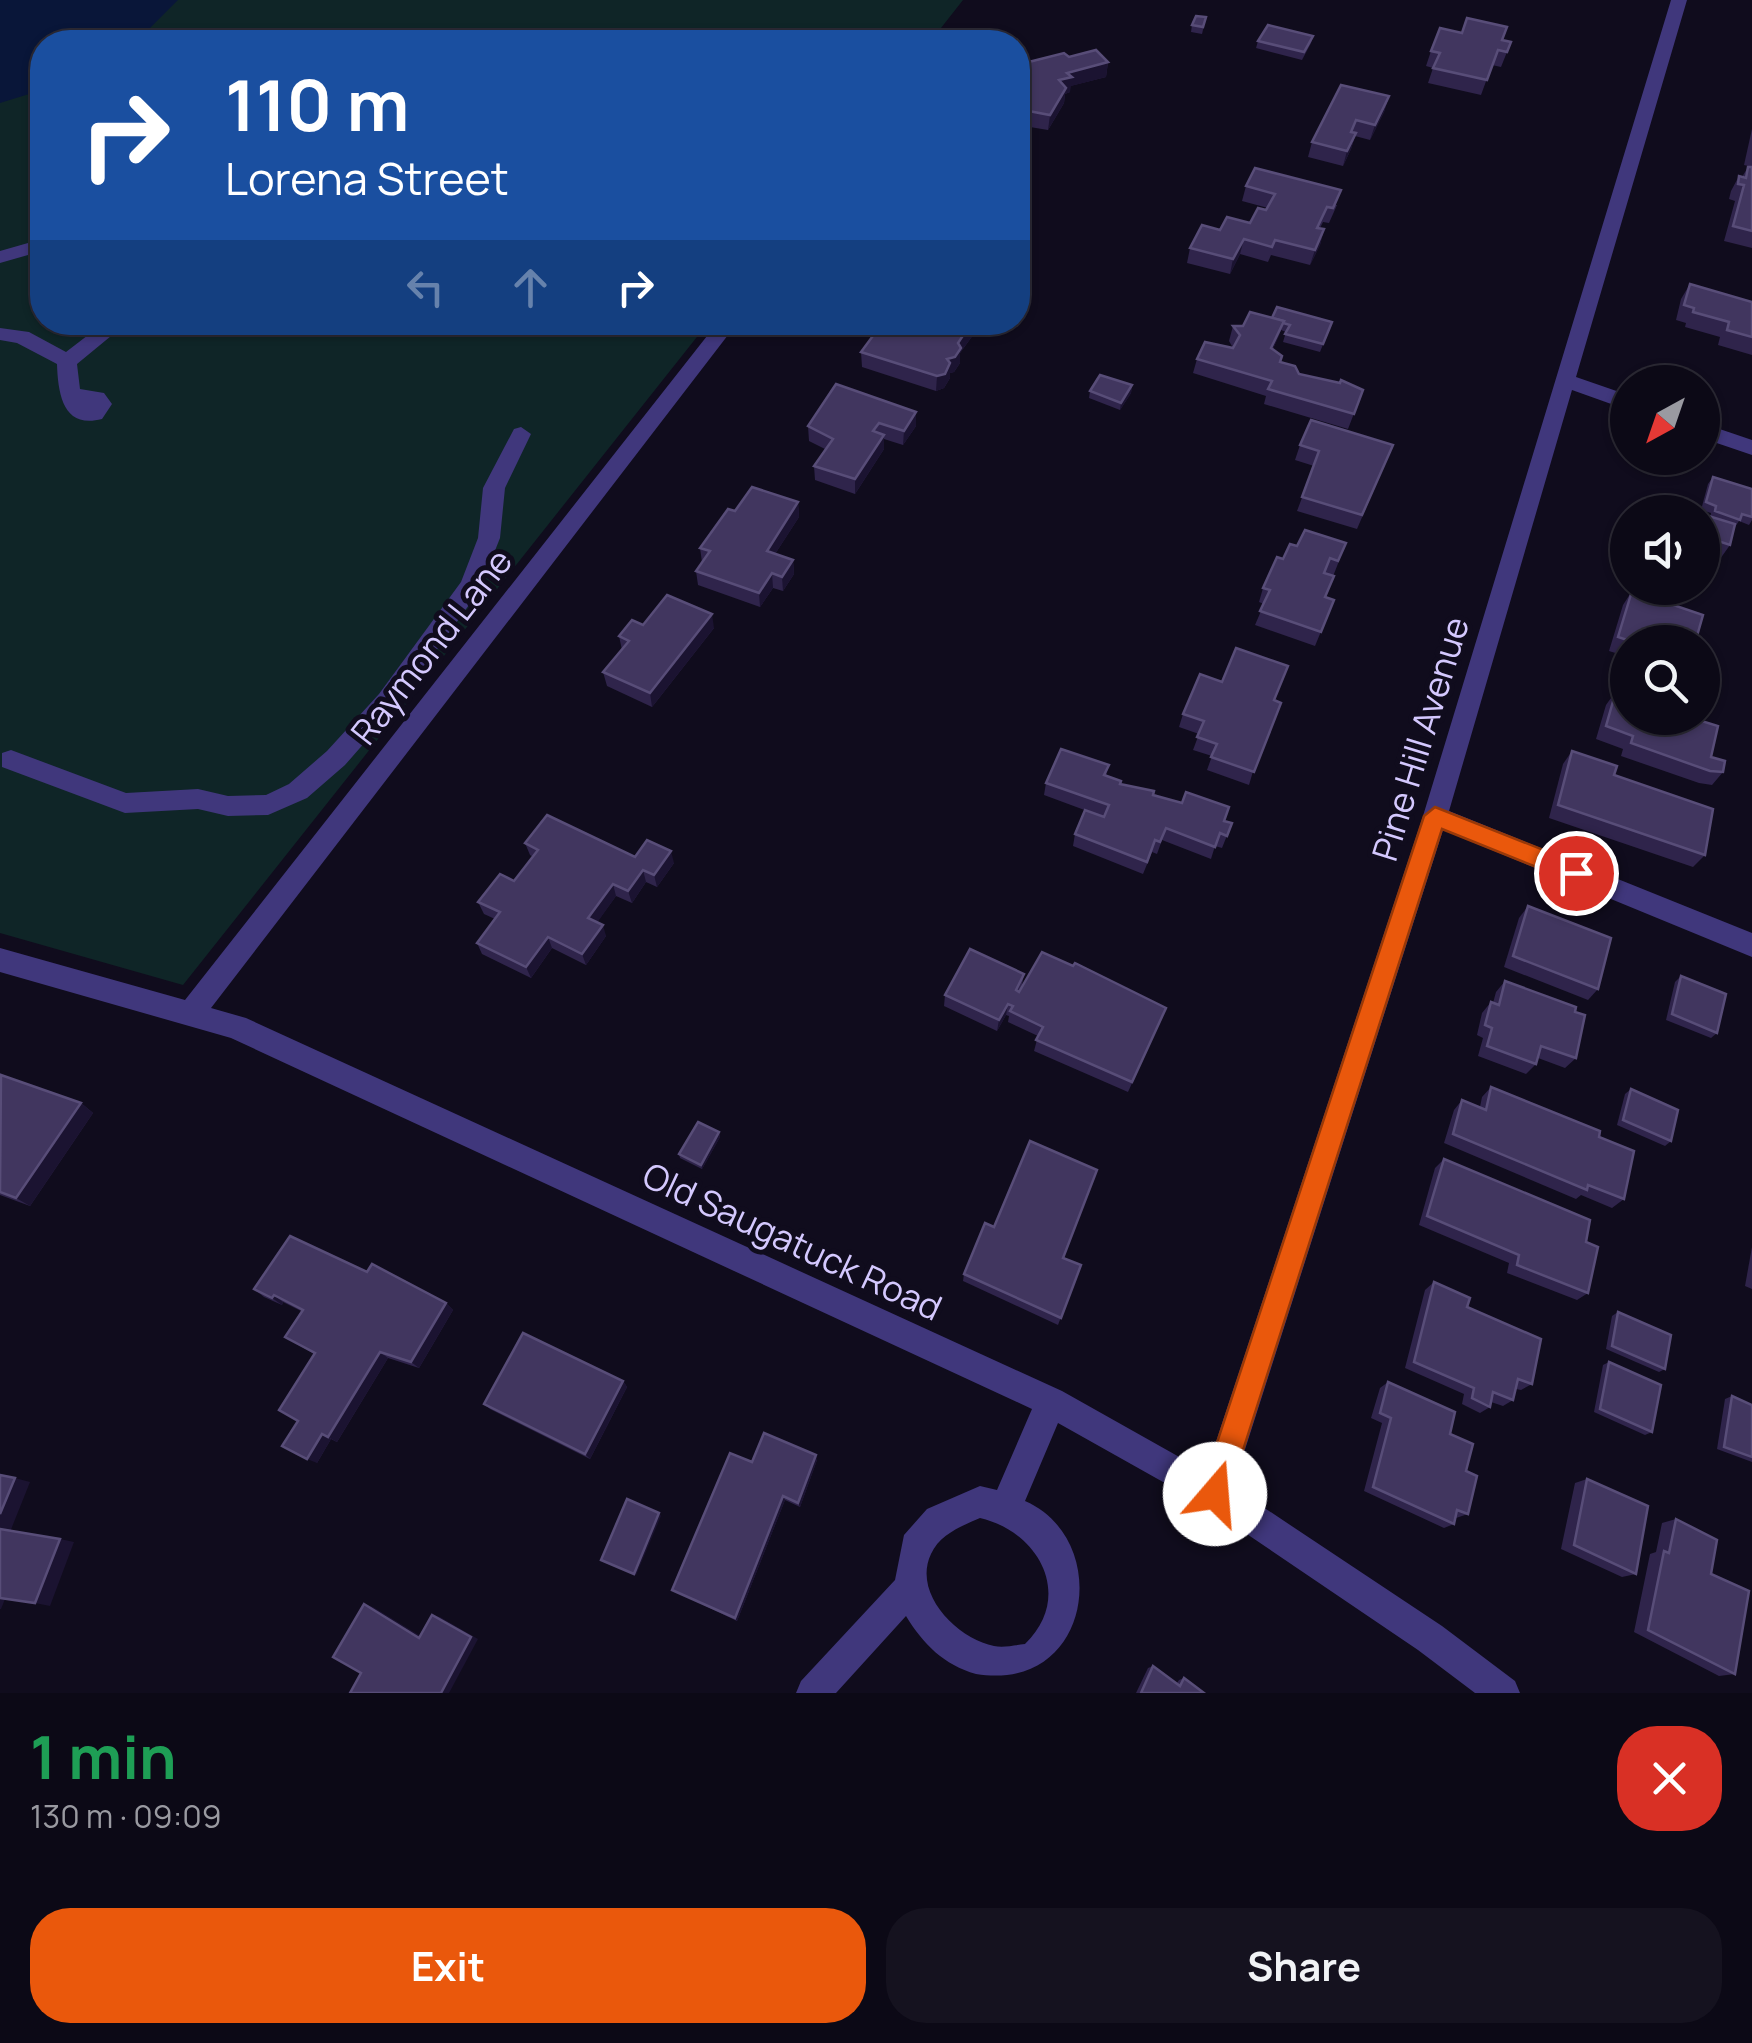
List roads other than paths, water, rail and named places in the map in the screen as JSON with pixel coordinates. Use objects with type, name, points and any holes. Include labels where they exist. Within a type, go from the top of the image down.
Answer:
[{"type":"street","name":"Pine Hill Avenue","points":[[1215,1494],[1435,816],[1679,0]]},
{"type":"street","points":[[0,257],[30,248]]},
{"type":"street","points":[[0,334],[22,337],[67,361]]},
{"type":"street","points":[[74,395],[66,376],[67,361],[102,335]]},
{"type":"street","name":"Raymond Lane","points":[[190,1014],[719,335]]},
{"type":"street","points":[[1565,380],[1610,396]]},
{"type":"street","points":[[11,760],[125,803],[198,799],[228,806],[268,806],[298,791],[336,758],[387,700],[471,585],[490,538],[494,488],[521,434]]},
{"type":"street","points":[[1720,436],[1752,448]]},
{"type":"street","points":[[1435,816],[1752,945]]},
{"type":"street","name":"Old Saugatuck Road","points":[[0,960],[236,1028],[1051,1402],[1215,1494],[1430,1638],[1503,1693]]},
{"type":"street","points":[[1006,1506],[1051,1402]]},
{"type":"street","points":[[980,1502],[1006,1506],[1038,1526],[1054,1550],[1064,1594],[1060,1624],[1045,1650],[997,1684],[939,1655],[921,1632],[909,1588],[913,1559],[925,1534],[955,1509],[980,1502]]},
{"type":"street","points":[[812,1693],[909,1588]]},
{"type":"water","points":[[0,0],[178,0],[147,30],[30,30],[30,94],[0,103]]}]
